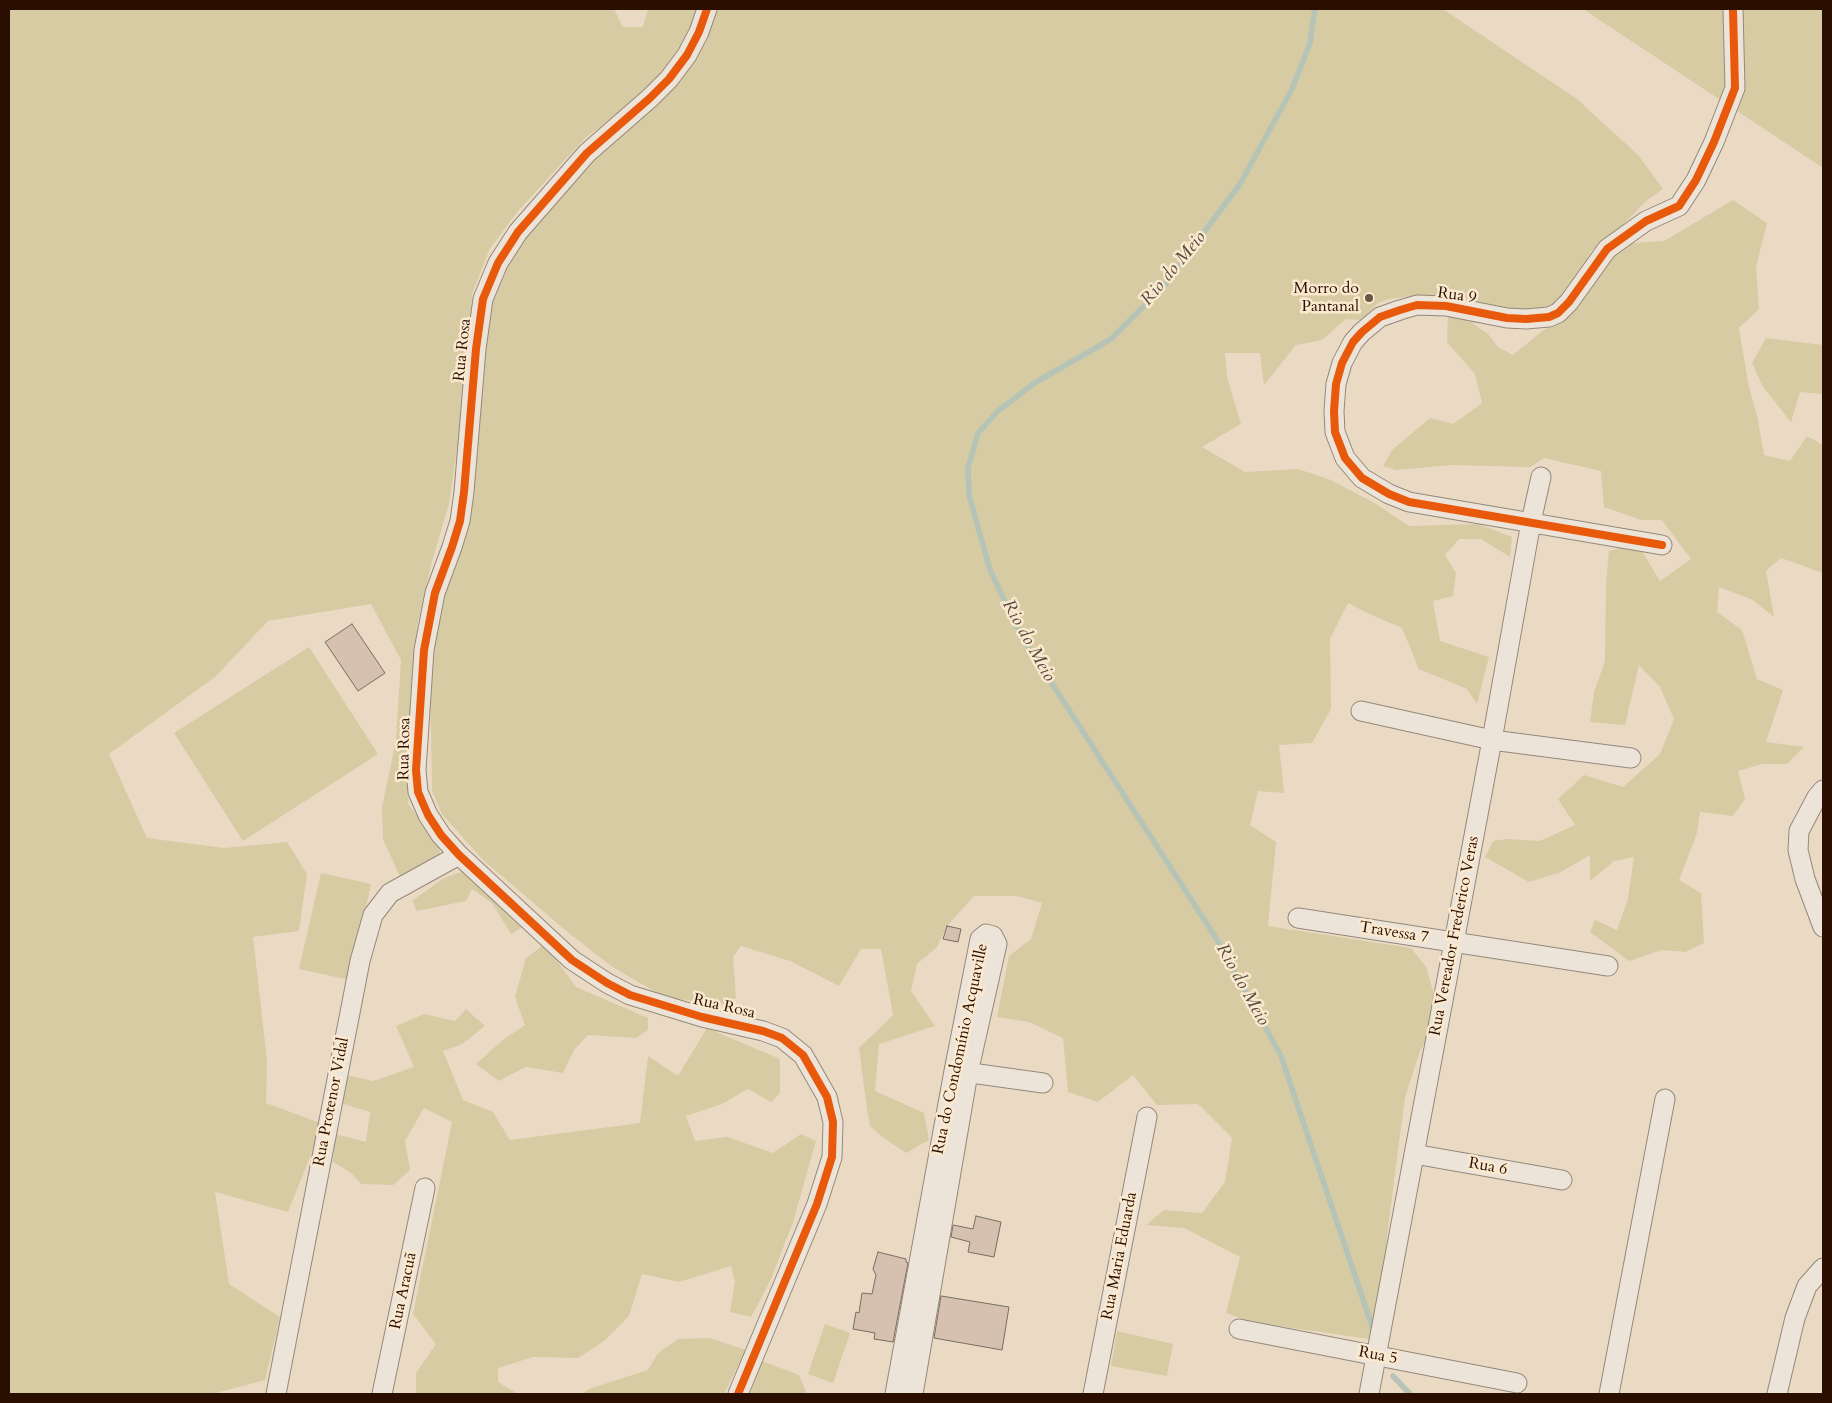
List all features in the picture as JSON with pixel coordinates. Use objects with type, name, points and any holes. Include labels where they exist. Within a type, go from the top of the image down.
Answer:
[{"type":"street","name":"Rua Rosa","points":[[707,9],[699,32],[687,55],[669,79],[587,153],[518,232],[498,263],[483,299],[476,349],[460,522],[435,593],[424,650],[416,770],[418,792],[428,815],[441,835],[459,855],[588,973],[630,995],[661,1006],[763,1030],[782,1038],[803,1055],[827,1097],[833,1122],[832,1157],[817,1204],[738,1394]]},
{"type":"street","name":"Rua 9","points":[[1662,544],[1409,502],[1389,494],[1362,478],[1345,458],[1335,432],[1336,384],[1342,363],[1354,342],[1362,332],[1380,317],[1417,306],[1446,306],[1517,319],[1548,318],[1558,313],[1569,302],[1607,249],[1646,220],[1679,206],[1696,180],[1714,142],[1735,88],[1733,9]]},
{"type":"street","name":"Rua Vereador Frederico Veras","points":[[1369,1394],[1531,522],[1541,477]]},
{"type":"street","points":[[1361,711],[1492,740],[1631,758]]},
{"type":"street","points":[[1823,790],[1817,797],[1799,831],[1798,850],[1805,879],[1823,927]]},
{"type":"street","name":"Rua Protenor Vidal","points":[[276,1394],[360,961],[373,915],[390,893],[459,855]]},
{"type":"street","name":"Travessa 7","points":[[1298,918],[1608,966]]},
{"type":"street","name":"Rua do Condomínio Acquaville","points":[[903,1394],[961,1072],[980,939],[986,934],[993,936],[997,944],[961,1072]]},
{"type":"street","points":[[961,1072],[1043,1083]]},
{"type":"street","points":[[1609,1394],[1665,1099]]},
{"type":"street","name":"Rua Maria Eduarda","points":[[1093,1394],[1147,1117]]},
{"type":"street","name":"Rua 6","points":[[1414,1154],[1562,1180]]},
{"type":"street","name":"Rua Aracuã","points":[[382,1394],[425,1188]]},
{"type":"street","points":[[1777,1394],[1795,1318],[1815,1289],[1823,1268]]},
{"type":"street","name":"Rua 5","points":[[1239,1329],[1518,1383]]},
{"type":"shaded area","points":[[9,9],[614,9],[623,27],[643,27],[648,9],[1443,9],[1577,99],[1638,155],[1663,189],[1646,201],[1615,233],[1592,250],[1571,286],[1544,318],[1517,324],[1472,323],[1488,334],[1498,347],[1513,355],[1541,332],[1567,317],[1619,244],[1664,241],[1733,200],[1767,223],[1756,267],[1759,309],[1739,328],[1749,388],[1757,415],[1764,455],[1790,461],[1807,436],[1823,445],[1823,573],[1781,558],[1766,571],[1774,617],[1753,600],[1719,587],[1717,612],[1742,630],[1757,679],[1783,690],[1766,742],[1804,747],[1787,764],[1762,764],[1738,771],[1745,799],[1733,816],[1700,812],[1697,833],[1679,880],[1701,893],[1704,943],[1685,952],[1662,950],[1629,961],[1590,932],[1595,920],[1617,930],[1628,899],[1634,857],[1614,861],[1590,881],[1590,855],[1561,872],[1529,882],[1485,857],[1493,841],[1507,839],[1540,841],[1575,825],[1558,799],[1584,775],[1623,787],[1660,754],[1674,719],[1660,687],[1639,665],[1625,725],[1590,722],[1594,692],[1605,661],[1606,585],[1609,551],[1637,543],[1660,581],[1691,559],[1662,520],[1641,520],[1604,507],[1601,471],[1544,458],[1530,467],[1451,465],[1396,470],[1383,466],[1393,449],[1430,418],[1453,424],[1482,403],[1475,374],[1447,342],[1448,315],[1414,296],[1389,299],[1378,303],[1361,320],[1346,319],[1322,340],[1296,345],[1264,385],[1260,353],[1225,353],[1227,377],[1241,424],[1202,447],[1245,472],[1298,469],[1331,480],[1376,504],[1409,526],[1478,524],[1512,537],[1510,557],[1481,539],[1459,539],[1445,555],[1456,573],[1453,596],[1433,601],[1440,641],[1489,657],[1477,704],[1467,689],[1419,669],[1402,628],[1348,603],[1330,639],[1331,709],[1312,743],[1279,745],[1284,793],[1258,791],[1250,825],[1276,842],[1268,926],[1411,948],[1426,967],[1440,1015],[1420,1051],[1405,1097],[1381,1297],[1369,1339],[1251,1322],[1226,1313],[1240,1257],[1184,1228],[1146,1225],[1164,1210],[1202,1213],[1225,1182],[1232,1138],[1198,1104],[1157,1105],[1133,1075],[1098,1102],[1068,1092],[1063,1038],[1029,1022],[997,1017],[1009,956],[1031,939],[1042,903],[1017,896],[974,896],[947,926],[937,947],[917,964],[911,991],[935,1026],[879,1044],[875,1091],[924,1113],[929,1140],[906,1153],[870,1126],[859,1048],[893,1015],[881,949],[861,949],[839,986],[790,961],[741,946],[733,957],[736,998],[724,1004],[666,998],[611,966],[483,860],[442,814],[432,791],[430,666],[439,612],[470,522],[487,315],[495,291],[523,236],[585,160],[663,95],[682,76],[628,106],[585,138],[518,211],[489,250],[472,294],[470,364],[449,504],[432,561],[417,626],[413,688],[408,804],[439,843],[440,857],[401,879],[383,839],[382,807],[396,741],[401,660],[371,604],[268,621],[215,677],[109,754],[147,838],[224,848],[287,842],[307,874],[299,931],[253,937],[267,1060],[266,1103],[323,1124],[288,1212],[215,1192],[229,1284],[280,1317],[265,1380],[212,1394],[9,1394]]},
{"type":"shaded area","points":[[1583,9],[1823,9],[1823,168]]},
{"type":"shaded area","points":[[1766,338],[1823,345],[1823,394],[1800,392],[1791,422],[1763,387],[1752,363]]},
{"type":"shaded area","points":[[309,647],[378,754],[243,841],[174,733]]},
{"type":"shaded area","points":[[467,870],[526,925],[511,934],[492,903],[472,889],[466,901],[417,911],[412,901],[444,878]]},
{"type":"shaded area","points":[[321,873],[371,884],[350,980],[299,969]]},
{"type":"shaded area","points":[[545,944],[576,987],[648,1018],[648,1030],[636,1038],[588,1035],[574,1050],[563,1073],[526,1067],[499,1081],[476,1064],[504,1039],[525,1025],[515,997],[526,958]]},
{"type":"shaded area","points":[[466,1009],[485,1026],[462,1044],[443,1051],[463,1100],[493,1112],[510,1140],[640,1123],[648,1056],[678,1076],[707,1028],[780,1059],[780,1093],[771,1102],[748,1089],[722,1104],[686,1116],[695,1141],[727,1137],[773,1153],[801,1134],[816,1141],[793,1222],[771,1279],[751,1317],[730,1312],[735,1281],[731,1266],[679,1282],[642,1274],[629,1316],[604,1341],[578,1358],[533,1357],[498,1368],[498,1382],[518,1394],[416,1394],[416,1373],[436,1344],[413,1314],[452,1122],[424,1108],[405,1141],[410,1170],[393,1185],[361,1184],[351,1173],[333,1162],[335,1134],[366,1142],[370,1112],[340,1103],[347,1075],[373,1081],[414,1067],[396,1026],[424,1014],[455,1021]]},
{"type":"shaded area","points":[[825,1324],[850,1333],[833,1383],[808,1374]]},
{"type":"shaded area","points":[[1117,1331],[1173,1344],[1167,1376],[1111,1366]]},
{"type":"shaded area","points":[[709,1338],[746,1350],[724,1394],[582,1394],[589,1389],[648,1370],[658,1353],[678,1339]]},
{"type":"shaded area","points":[[762,1361],[799,1375],[807,1394],[750,1394]]},
{"type":"building","points":[[352,624],[385,673],[358,691],[325,642]]},
{"type":"building","points":[[947,926],[961,929],[958,942],[943,939]]},
{"type":"building","points":[[976,1216],[1001,1222],[994,1257],[968,1252],[970,1242],[951,1237],[953,1225],[973,1229]]},
{"type":"building","points":[[878,1252],[906,1259],[908,1263],[893,1342],[874,1339],[875,1333],[853,1329],[856,1312],[859,1313],[862,1293],[872,1294],[876,1275],[873,1269]]},
{"type":"building","points":[[941,1296],[1009,1307],[1002,1350],[934,1338]]},
{"type":"waterway","name":"Rio do Meio","points":[[1315,9],[1310,43],[1292,89],[1240,184],[1163,287],[1111,339],[1036,382],[998,411],[978,433],[968,468],[969,495],[990,570],[1022,637],[1216,938],[1281,1056],[1374,1332]]},
{"type":"waterway","name":"Rio do Meio","points":[[1393,1376],[1410,1394]]},
{"type":"cycle path","points":[[707,9],[699,32],[687,55],[669,79],[587,153],[518,232],[498,263],[483,299],[476,349],[460,521],[435,593],[424,650],[416,770],[418,792],[428,815],[441,835],[459,855],[572,960],[607,983],[630,995],[702,1017],[763,1031],[782,1038],[803,1055],[827,1097],[833,1122],[832,1157],[817,1204],[738,1394]]},
{"type":"cycle path","points":[[1662,545],[1409,502],[1389,494],[1362,478],[1345,458],[1335,432],[1336,384],[1342,363],[1353,342],[1380,317],[1400,310],[1417,305],[1446,306],[1507,318],[1526,319],[1549,317],[1558,313],[1569,302],[1607,249],[1646,221],[1679,206],[1696,180],[1714,142],[1735,88],[1733,9]]},
{"type":"place","name":"Morro do Pantanal","points":[[1369,298]]}]
